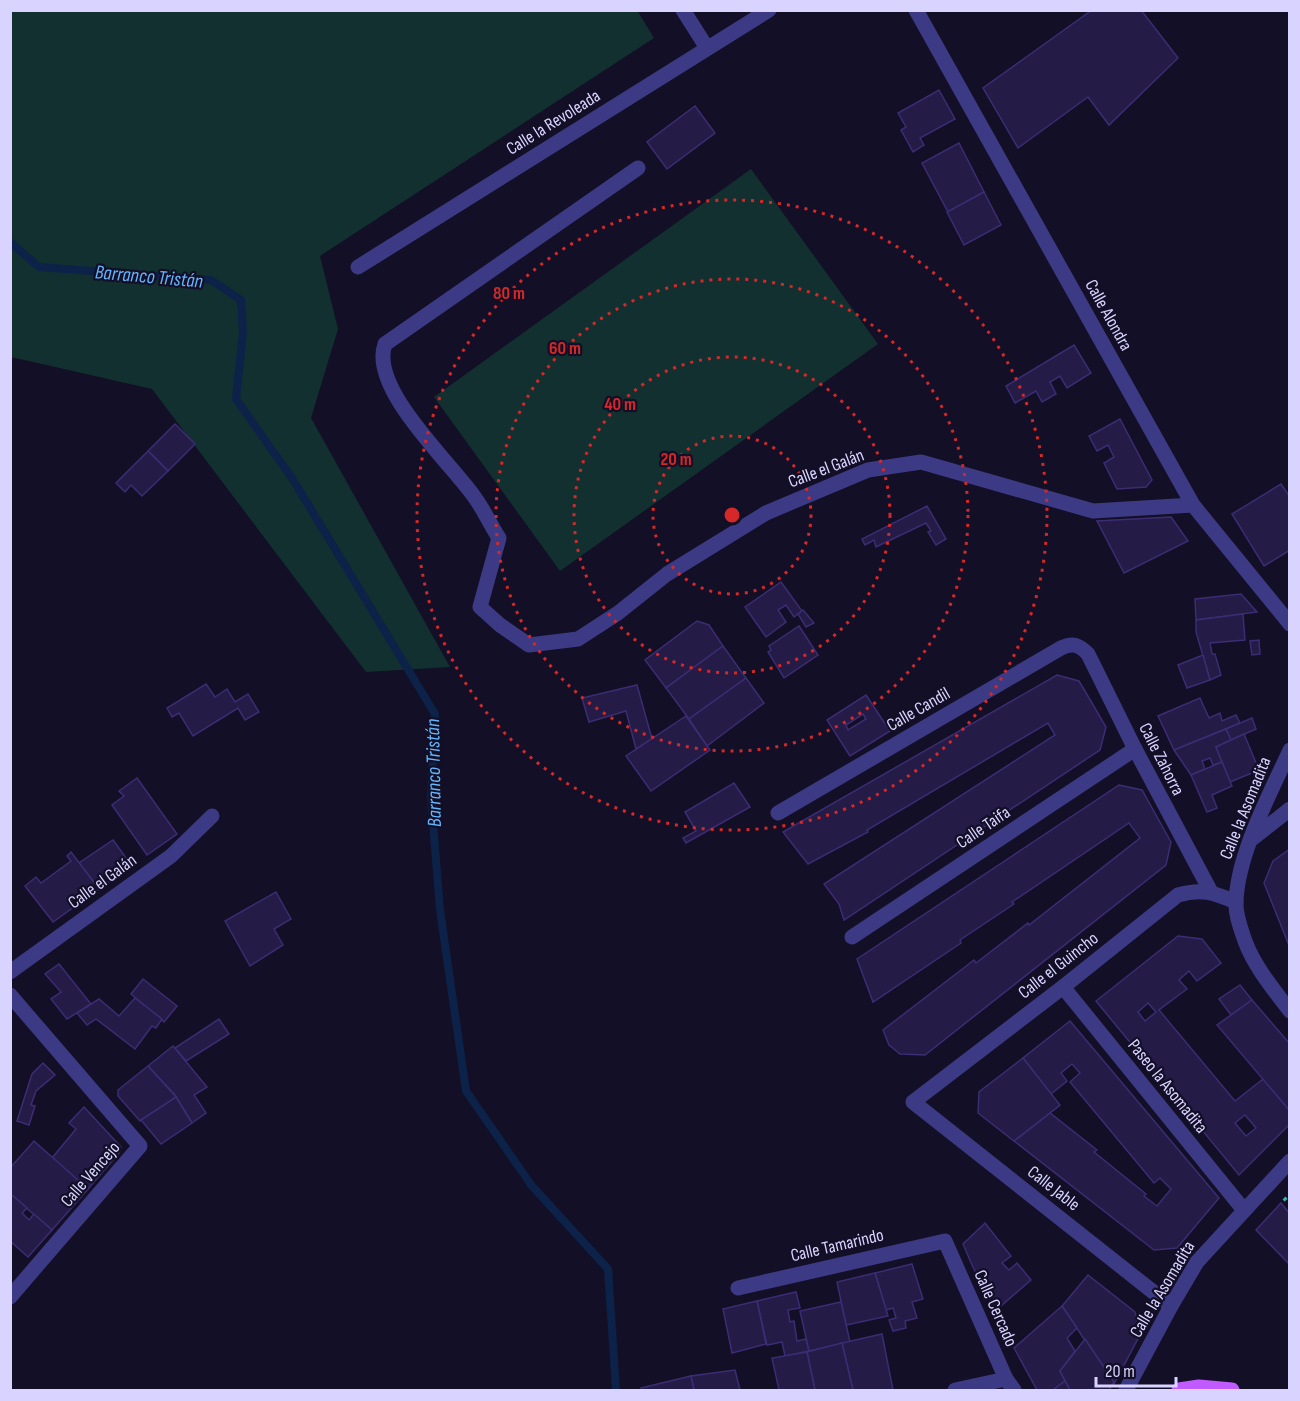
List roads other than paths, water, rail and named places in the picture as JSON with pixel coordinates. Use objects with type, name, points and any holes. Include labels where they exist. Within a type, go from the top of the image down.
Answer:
[{"type":"main road","points":[[1179,1390],[1199,1388],[1232,1390]]},
{"type":"street","points":[[683,10],[707,48]]},
{"type":"street","name":"Calle la Revoleada","points":[[358,267],[769,10]]},
{"type":"street","name":"Calle Alondra","points":[[916,10],[1193,505],[1290,624]]},
{"type":"street","name":"Calle el Galán","points":[[638,168],[385,344],[381,355],[388,381],[423,436],[473,494],[499,538],[489,582],[480,607],[500,625],[529,645],[578,639],[618,613],[667,574],[766,513],[868,470],[921,462],[1094,511],[1193,505]]},
{"type":"street","name":"Calle Candil","points":[[778,813],[1061,648],[1070,644],[1079,645]]},
{"type":"street","name":"Calle Zahorra","points":[[1079,645],[1088,654],[1135,749],[1211,892]]},
{"type":"street","name":"Calle Taifa","points":[[852,937],[1135,749]]},
{"type":"street","name":"Calle la Asomadita","points":[[1290,750],[1251,840],[1240,871],[1236,902],[1246,944],[1290,1011]]},
{"type":"street","points":[[1251,840],[1290,809]]},
{"type":"street","name":"Calle el Galán","points":[[10,972],[171,856],[212,816]]},
{"type":"street","name":"Calle el Guincho","points":[[913,1102],[1178,895],[1192,891],[1211,892],[1236,902]]},
{"type":"street","name":"Paseo la Asomadita","points":[[1063,987],[1243,1209]]},
{"type":"street","name":"Calle Vencejo","points":[[10,995],[140,1146],[10,1297]]},
{"type":"street","name":"Calle Jable","points":[[913,1102],[1171,1306]]},
{"type":"street","name":"Calle la Asomadita","points":[[1126,1390],[1197,1262],[1243,1209],[1290,1161]]},
{"type":"street","name":"Calle Tamarindo","points":[[738,1288],[945,1241]]},
{"type":"street","name":"Calle Cercado","points":[[945,1241],[1010,1385]]},
{"type":"street","points":[[955,1390],[1010,1385]]},
{"type":"waterway","name":"Barranco Tristán","points":[[10,242],[39,267],[211,280],[241,300],[243,332],[236,399],[292,478],[435,714],[431,798],[440,910],[466,1091],[532,1186],[608,1269],[616,1390]]}]
